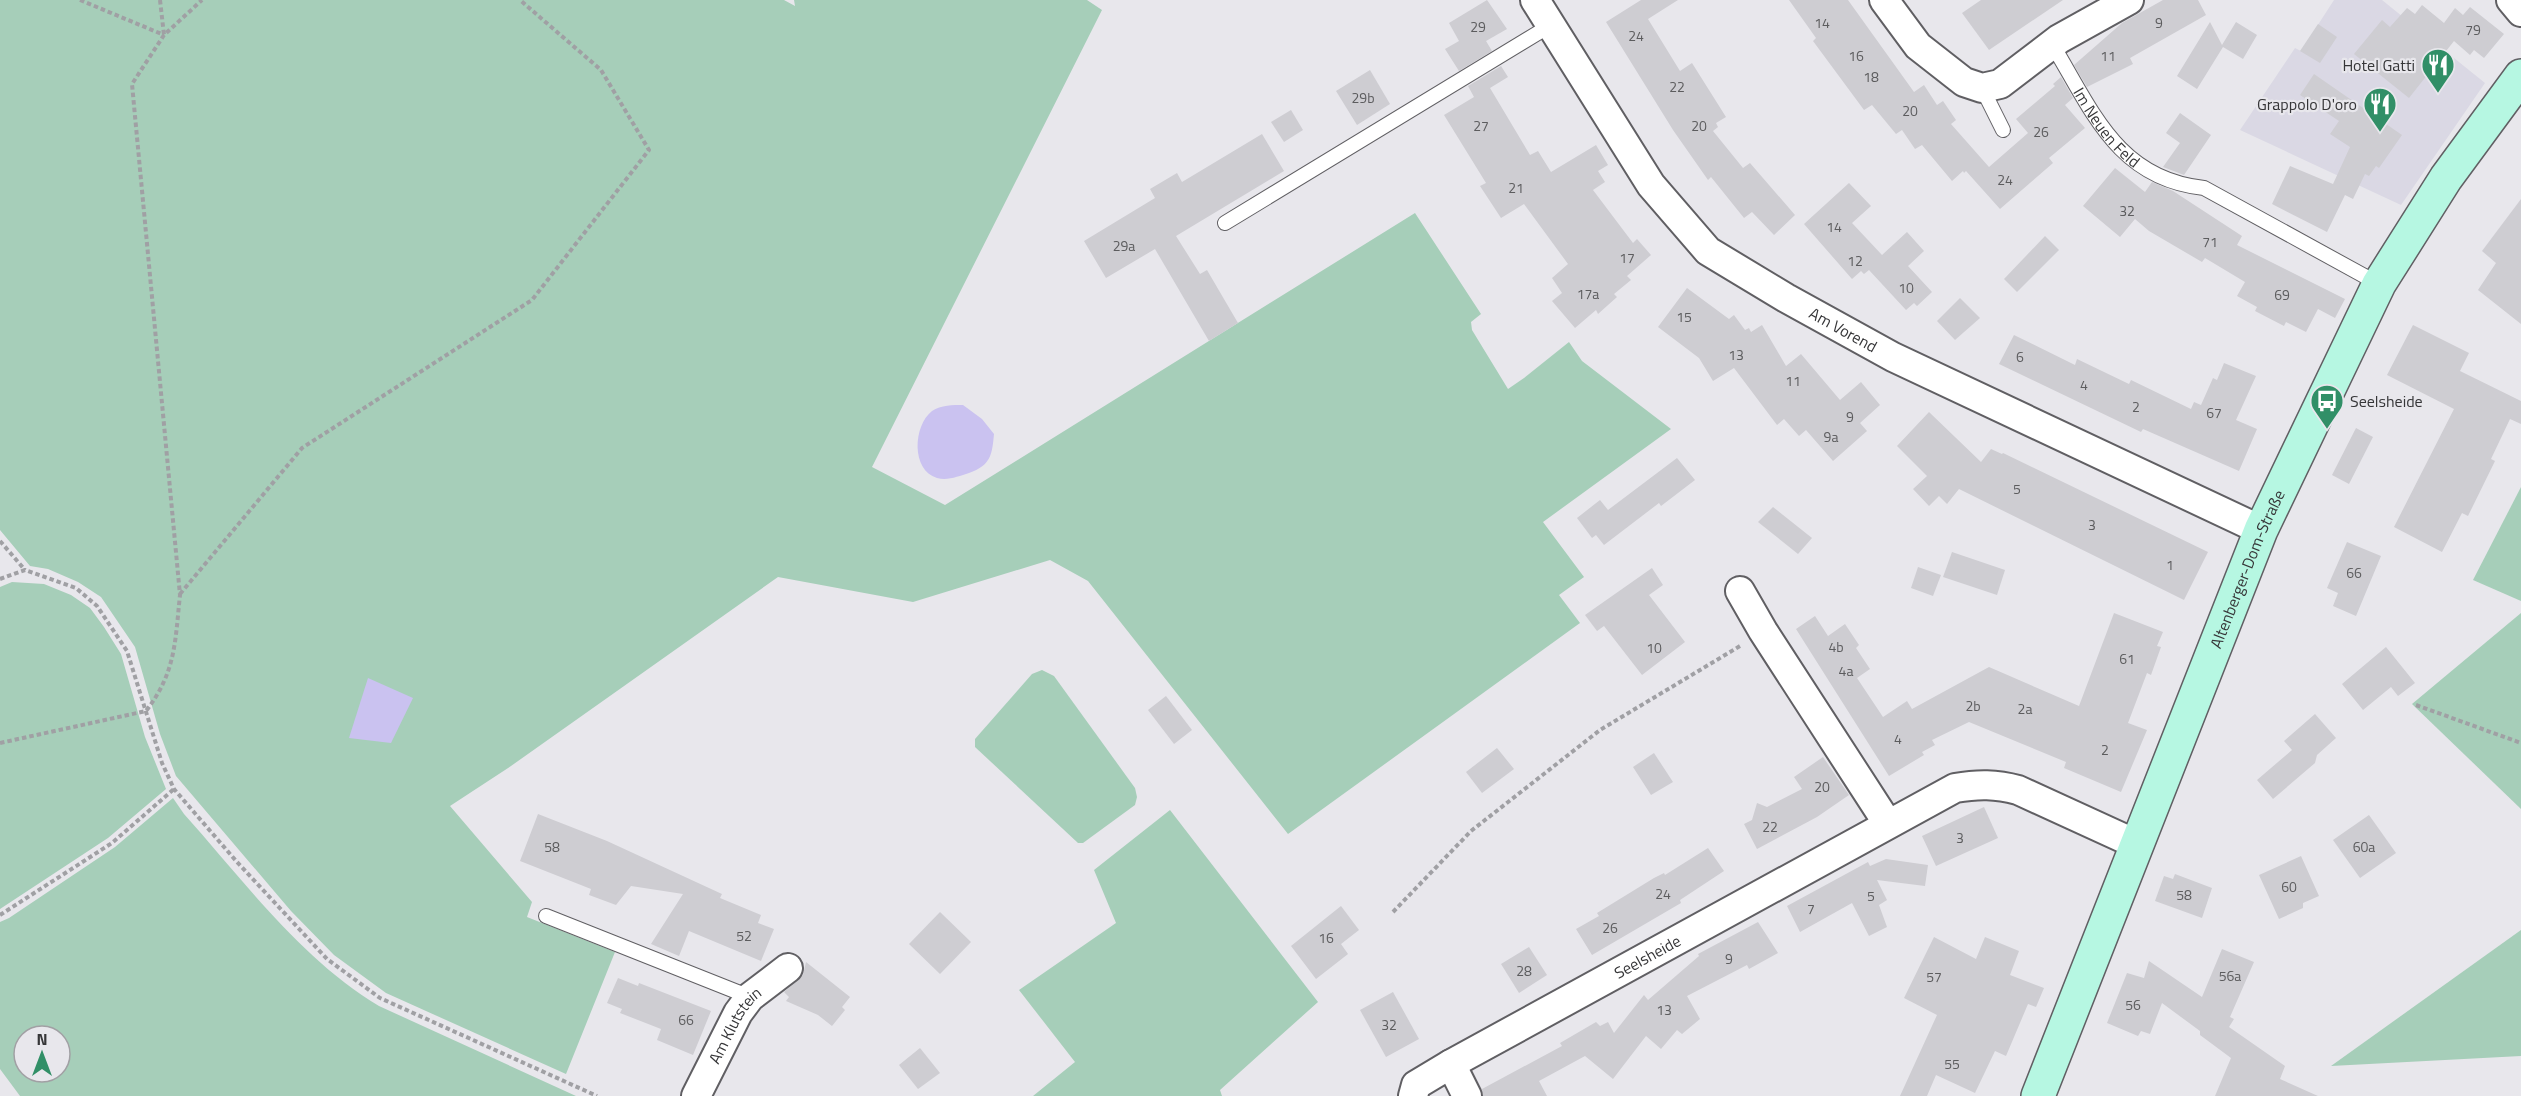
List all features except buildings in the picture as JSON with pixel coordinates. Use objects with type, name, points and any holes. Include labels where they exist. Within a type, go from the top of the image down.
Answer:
[{"type":"main road","name":"Altenberger-Dom-Straße","points":[[2037,1096],[2120,892],[2136,844],[2261,530],[2379,284],[2446,178],[2521,76]]},
{"type":"street","name":"Am Vorend","points":[[1534,0],[1651,185],[1708,251],[1786,298],[1893,357],[2085,445],[2261,530]]},
{"type":"street","points":[[1884,0],[1918,46],[1955,76],[1982,88],[2000,84],[2052,44],[2129,0]]},
{"type":"street","points":[[2511,0],[2521,12]]},
{"type":"street","points":[[1740,591],[1763,631],[1888,824]]},
{"type":"street","name":"Seelsheide","points":[[1413,1096],[1416,1085],[1451,1064],[1955,788],[1976,784],[1999,785],[2018,790],[2136,844]]},
{"type":"street","name":"Am Klutstein","points":[[696,1096],[738,1013],[750,997],[788,968]]},
{"type":"street","points":[[1451,1064],[1467,1096]]},
{"type":"lane","points":[[1225,223],[1551,25]]},
{"type":"lane","name":"Im Neuen Feld","points":[[2052,44],[2106,133],[2129,158],[2154,174],[2182,185],[2204,188],[2379,284]]},
{"type":"lane","points":[[1982,88],[2003,130]]},
{"type":"lane","points":[[546,916],[750,997]]},
{"type":"path","points":[[80,0],[165,35]]},
{"type":"path","points":[[160,0],[165,35]]},
{"type":"path","points":[[0,742],[146,711],[158,695],[170,672],[180,595],[132,84],[165,35],[202,0]]},
{"type":"path","points":[[180,595],[303,448],[532,300],[649,150],[601,70],[520,0]]},
{"type":"path","points":[[0,541],[25,570],[76,588],[98,606],[127,651],[162,763],[174,789],[302,934],[327,959],[380,998],[597,1096]]},
{"type":"path","points":[[0,579],[25,570]]},
{"type":"path","points":[[1393,912],[1471,831],[1600,730],[1763,631]]},
{"type":"path","points":[[2416,705],[2521,742]]},
{"type":"path","points":[[0,915],[112,843],[174,789]]},
{"type":"shaded area","points":[[2334,0],[2382,0],[2485,83],[2401,205],[2240,130],[2295,48],[2301,51]]},
{"type":"shaded area","points":[[963,405],[982,419],[994,434],[991,453],[986,463],[976,470],[953,478],[937,478],[923,466],[919,457],[918,437],[921,427],[932,411],[947,406]]},
{"type":"shaded area","points":[[368,678],[413,698],[391,743],[349,738]]},
{"type":"green space","points":[[0,0],[784,0],[795,6],[794,0],[1087,0],[1102,10],[872,467],[945,505],[1415,213],[1481,314],[1471,322],[1472,330],[1508,389],[1569,342],[1582,361],[1671,429],[1543,522],[1584,577],[1559,595],[1580,623],[1288,834],[1088,581],[1050,560],[913,602],[778,577],[511,766],[450,806],[532,902],[527,917],[615,952],[566,1074],[386,993],[334,955],[291,911],[176,776],[160,734],[135,647],[101,597],[78,582],[48,569],[30,566],[0,530]]},
{"type":"green space","points":[[2521,487],[2521,601],[2473,580]]},
{"type":"green space","points":[[12,582],[44,584],[71,595],[90,608],[121,654],[145,737],[166,789],[108,838],[0,909],[0,587]]},
{"type":"green space","points":[[2521,613],[2521,809],[2412,704]]},
{"type":"green space","points":[[1042,670],[1054,676],[1135,788],[1137,797],[1135,805],[1083,843],[1078,843],[975,747],[975,739],[1032,674]]},
{"type":"green space","points":[[173,798],[184,814],[275,918],[324,966],[351,987],[379,1006],[576,1096],[20,1096],[0,1069],[0,922],[115,847]]},
{"type":"green space","points":[[1170,810],[1318,1002],[1220,1090],[1222,1096],[1033,1096],[1075,1062],[1019,990],[1116,923],[1094,870]]},
{"type":"green space","points":[[2521,930],[2521,1056],[2331,1066]]},
{"type":"place","name":"Hotel Gatti","points":[[2438,94]]},
{"type":"place","name":"Grappolo D'oro","points":[[2380,133]]},
{"type":"place","name":"Seelsheide","points":[[2327,430]]}]
